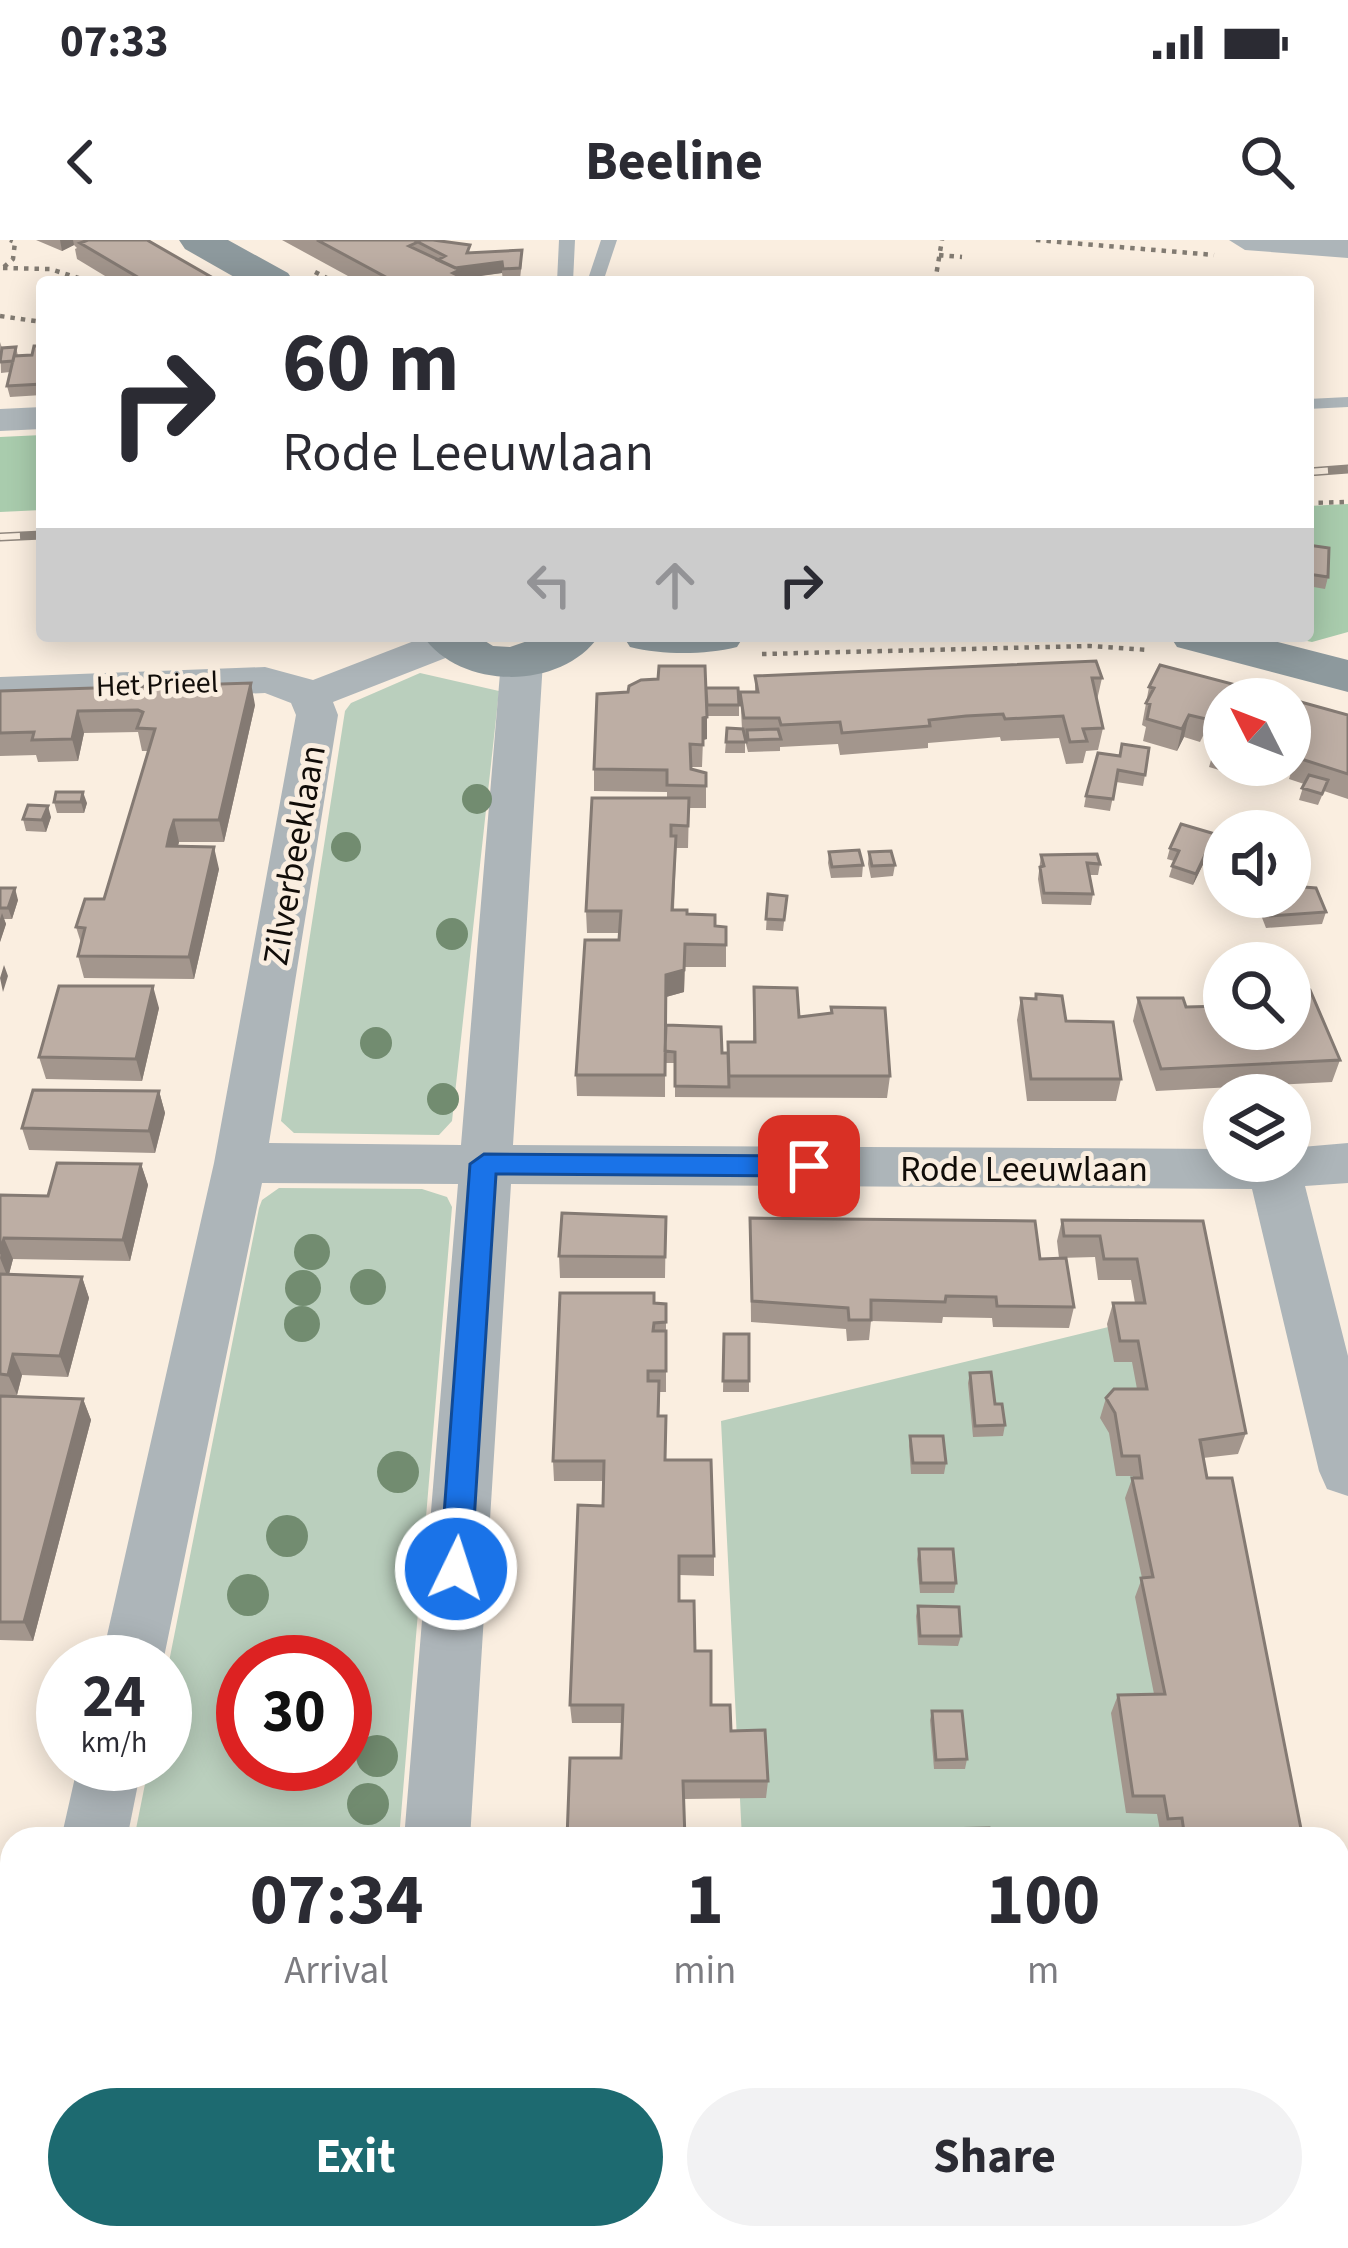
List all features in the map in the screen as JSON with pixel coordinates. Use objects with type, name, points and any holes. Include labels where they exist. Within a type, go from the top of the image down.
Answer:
[{"type":"street","points":[[199,240],[262,276]]},
{"type":"street","points":[[1245,240],[1348,248]]},
{"type":"street","points":[[0,420],[36,418]]},
{"type":"street","name":"Zilverbeeklaan","points":[[139,1635],[240,1163],[317,715],[310,696],[443,642]]},
{"type":"street","points":[[455,642],[481,658],[522,661],[568,642]]},
{"type":"street","points":[[708,642],[738,645]]},
{"type":"street","points":[[1181,644],[1348,676]]},
{"type":"street","points":[[438,1827],[522,661]]},
{"type":"street","name":"Het Prieel","points":[[0,690],[265,680],[287,683],[310,696]]},
{"type":"street","points":[[240,1163],[484,1164]]},
{"type":"street","name":"Rode Leeuwlaan","points":[[1311,1166],[1348,1163]]},
{"type":"street","name":"Rode Leeuwlaan","points":[[484,1164],[1203,1169]]},
{"type":"street","points":[[1277,1182],[1348,1472]]},
{"type":"street","points":[[97,1827],[104,1791]]},
{"type":"lane","points":[[565,276],[568,240]]},
{"type":"lane","points":[[597,276],[609,240]]},
{"type":"lane","points":[[1314,404],[1348,402]]},
{"type":"path","points":[[2,269],[13,260],[15,242],[10,240]]},
{"type":"path","points":[[935,276],[942,240]]},
{"type":"path","points":[[1036,240],[1214,255]]},
{"type":"path","points":[[939,255],[962,256]]},
{"type":"path","points":[[2,269],[50,269],[72,276]]},
{"type":"path","points":[[0,316],[36,321]]},
{"type":"path","points":[[1314,503],[1348,502]]},
{"type":"path","points":[[1090,642],[1090,646]]},
{"type":"path","points":[[738,645],[1181,644]]},
{"type":"green space","points":[[36,435],[36,510],[0,512],[0,437]]},
{"type":"green space","points":[[1348,504],[1348,632],[1314,641],[1314,506]]},
{"type":"green space","points":[[420,673],[499,691],[452,1121],[439,1135],[294,1133],[281,1121],[345,711],[351,703]]},
{"type":"green space","points":[[279,1188],[422,1189],[447,1197],[452,1207],[400,1827],[136,1827],[144,1791],[192,1791],[192,1635],[174,1635],[262,1200]]},
{"type":"green space","points":[[1133,1321],[1199,1827],[741,1827],[721,1421]]},
{"type":"building","points":[[147,240],[210,276],[136,276],[80,243]]},
{"type":"building","points":[[317,240],[414,240],[418,242],[409,246],[460,270],[453,273],[459,276],[384,276]]},
{"type":"building","points":[[414,240],[470,245],[467,253],[522,250],[520,268],[503,269],[502,262],[455,268],[438,260],[445,256]]},
{"type":"building","points":[[36,346],[36,384],[7,386],[14,356],[32,355]]},
{"type":"building","points":[[16,347],[13,361],[0,362],[2,348]]},
{"type":"building","points":[[1314,546],[1329,548],[1328,577],[1314,575]]},
{"type":"building","points":[[1096,661],[1102,678],[1092,678],[1103,728],[1083,729],[1087,741],[1070,742],[1063,716],[966,716],[929,720],[930,726],[842,733],[840,722],[781,725],[779,718],[744,718],[740,692],[758,692],[755,676]]},
{"type":"building","points":[[1160,665],[1209,678],[1203,678],[1203,718],[1189,715],[1182,729],[1147,719],[1150,704],[1146,703],[1154,688],[1149,687]]},
{"type":"building","points":[[659,666],[705,666],[703,745],[690,744],[691,769],[706,773],[706,786],[667,785],[667,770],[594,769],[597,694],[628,692],[629,686],[641,680],[658,679]]},
{"type":"building","points":[[251,683],[219,820],[174,820],[170,832],[167,846],[214,847],[189,957],[78,956],[85,928],[76,927],[85,899],[104,899],[155,729],[137,728],[143,712],[138,710],[78,711],[72,739],[32,740],[34,732],[0,733],[0,691]]},
{"type":"building","points":[[706,688],[738,688],[739,705],[707,705]]},
{"type":"building","points":[[1311,705],[1348,715],[1348,774],[1311,762]]},
{"type":"building","points":[[727,728],[743,729],[746,742],[726,742]]},
{"type":"building","points":[[778,729],[781,739],[748,740],[747,730]]},
{"type":"building","points":[[1122,744],[1149,748],[1145,775],[1118,770],[1113,799],[1086,796],[1098,753],[1120,756]]},
{"type":"building","points":[[1311,776],[1328,780],[1322,794],[1302,788],[1311,786]]},
{"type":"building","points":[[56,792],[83,792],[81,802],[54,802]]},
{"type":"building","points":[[592,798],[689,798],[688,826],[671,825],[671,836],[676,836],[672,910],[715,915],[715,926],[726,927],[726,945],[685,944],[684,970],[666,975],[665,1075],[576,1075],[585,940],[619,940],[621,911],[586,911]]},
{"type":"building","points":[[28,805],[48,806],[42,820],[23,819]]},
{"type":"building","points":[[1181,824],[1203,830],[1203,859],[1196,874],[1172,866],[1179,851],[1170,848]]},
{"type":"building","points":[[859,850],[863,865],[832,867],[829,852]]},
{"type":"building","points":[[891,851],[895,865],[872,866],[869,852]]},
{"type":"building","points":[[1097,854],[1100,864],[1087,863],[1093,894],[1044,893],[1041,855]]},
{"type":"building","points":[[0,888],[15,888],[8,908],[0,908]]},
{"type":"building","points":[[1311,888],[1316,888],[1326,912],[1311,913]]},
{"type":"building","points":[[768,894],[787,896],[784,920],[766,919]]},
{"type":"building","points":[[59,986],[153,986],[136,1059],[39,1057]]},
{"type":"building","points":[[754,987],[797,988],[799,1017],[832,1013],[831,1007],[885,1008],[890,1076],[729,1076],[728,1042],[755,1042]]},
{"type":"building","points":[[1311,992],[1340,1060],[1161,1069],[1138,998],[1183,998],[1186,1007],[1203,1007],[1203,1050],[1311,1050]]},
{"type":"building","points":[[1036,994],[1062,996],[1066,1021],[1113,1022],[1121,1079],[1031,1079],[1021,998],[1036,999]]},
{"type":"building","points":[[666,1025],[721,1027],[729,1087],[675,1086],[675,1052],[665,1051]]},
{"type":"building","points":[[33,1090],[159,1091],[149,1131],[22,1128]]},
{"type":"building","points":[[57,1163],[141,1164],[123,1240],[4,1238],[0,1254],[0,1195],[48,1196]]},
{"type":"building","points":[[562,1213],[666,1217],[665,1257],[559,1256]]},
{"type":"building","points":[[750,1218],[1035,1221],[1040,1259],[1066,1258],[1074,1307],[997,1306],[996,1297],[946,1296],[945,1302],[871,1300],[871,1320],[849,1320],[848,1308],[752,1301]]},
{"type":"building","points":[[1062,1220],[1203,1221],[1246,1433],[1200,1440],[1207,1478],[1232,1478],[1301,1827],[1183,1827],[1182,1818],[1168,1819],[1164,1796],[1133,1796],[1118,1695],[1165,1694],[1141,1578],[1153,1577],[1132,1478],[1142,1478],[1139,1456],[1122,1456],[1115,1413],[1106,1398],[1114,1389],[1147,1389],[1138,1341],[1120,1341],[1113,1303],[1145,1303],[1137,1259],[1104,1259],[1100,1236],[1064,1236]]},
{"type":"building","points":[[0,1274],[82,1277],[60,1356],[13,1354],[8,1375],[0,1374]]},
{"type":"building","points":[[560,1293],[654,1293],[654,1303],[666,1304],[666,1322],[654,1323],[653,1331],[666,1331],[666,1371],[648,1371],[648,1381],[659,1381],[658,1416],[666,1416],[665,1460],[711,1460],[714,1556],[679,1556],[679,1601],[694,1601],[695,1651],[711,1651],[711,1705],[730,1705],[731,1731],[765,1730],[768,1781],[683,1781],[685,1827],[567,1827],[570,1758],[621,1758],[623,1705],[570,1705],[578,1505],[603,1506],[604,1461],[553,1461]]},
{"type":"building","points":[[724,1334],[749,1334],[749,1381],[723,1381]]},
{"type":"building","points":[[991,1372],[995,1404],[1002,1404],[1005,1425],[975,1426],[970,1373]]},
{"type":"building","points":[[0,1396],[83,1399],[24,1622],[0,1622]]},
{"type":"building","points":[[910,1436],[943,1436],[946,1463],[913,1463]]},
{"type":"building","points":[[919,1549],[953,1549],[956,1583],[921,1583]]},
{"type":"building","points":[[918,1606],[959,1607],[961,1636],[920,1636]]},
{"type":"building","points":[[932,1711],[962,1711],[967,1759],[936,1760]]},
{"type":"railway","points":[[1314,472],[1348,469]]},
{"type":"railway","points":[[0,537],[36,535]]},
{"type":"route","points":[[456,1569],[484,1164],[809,1166]]}]
